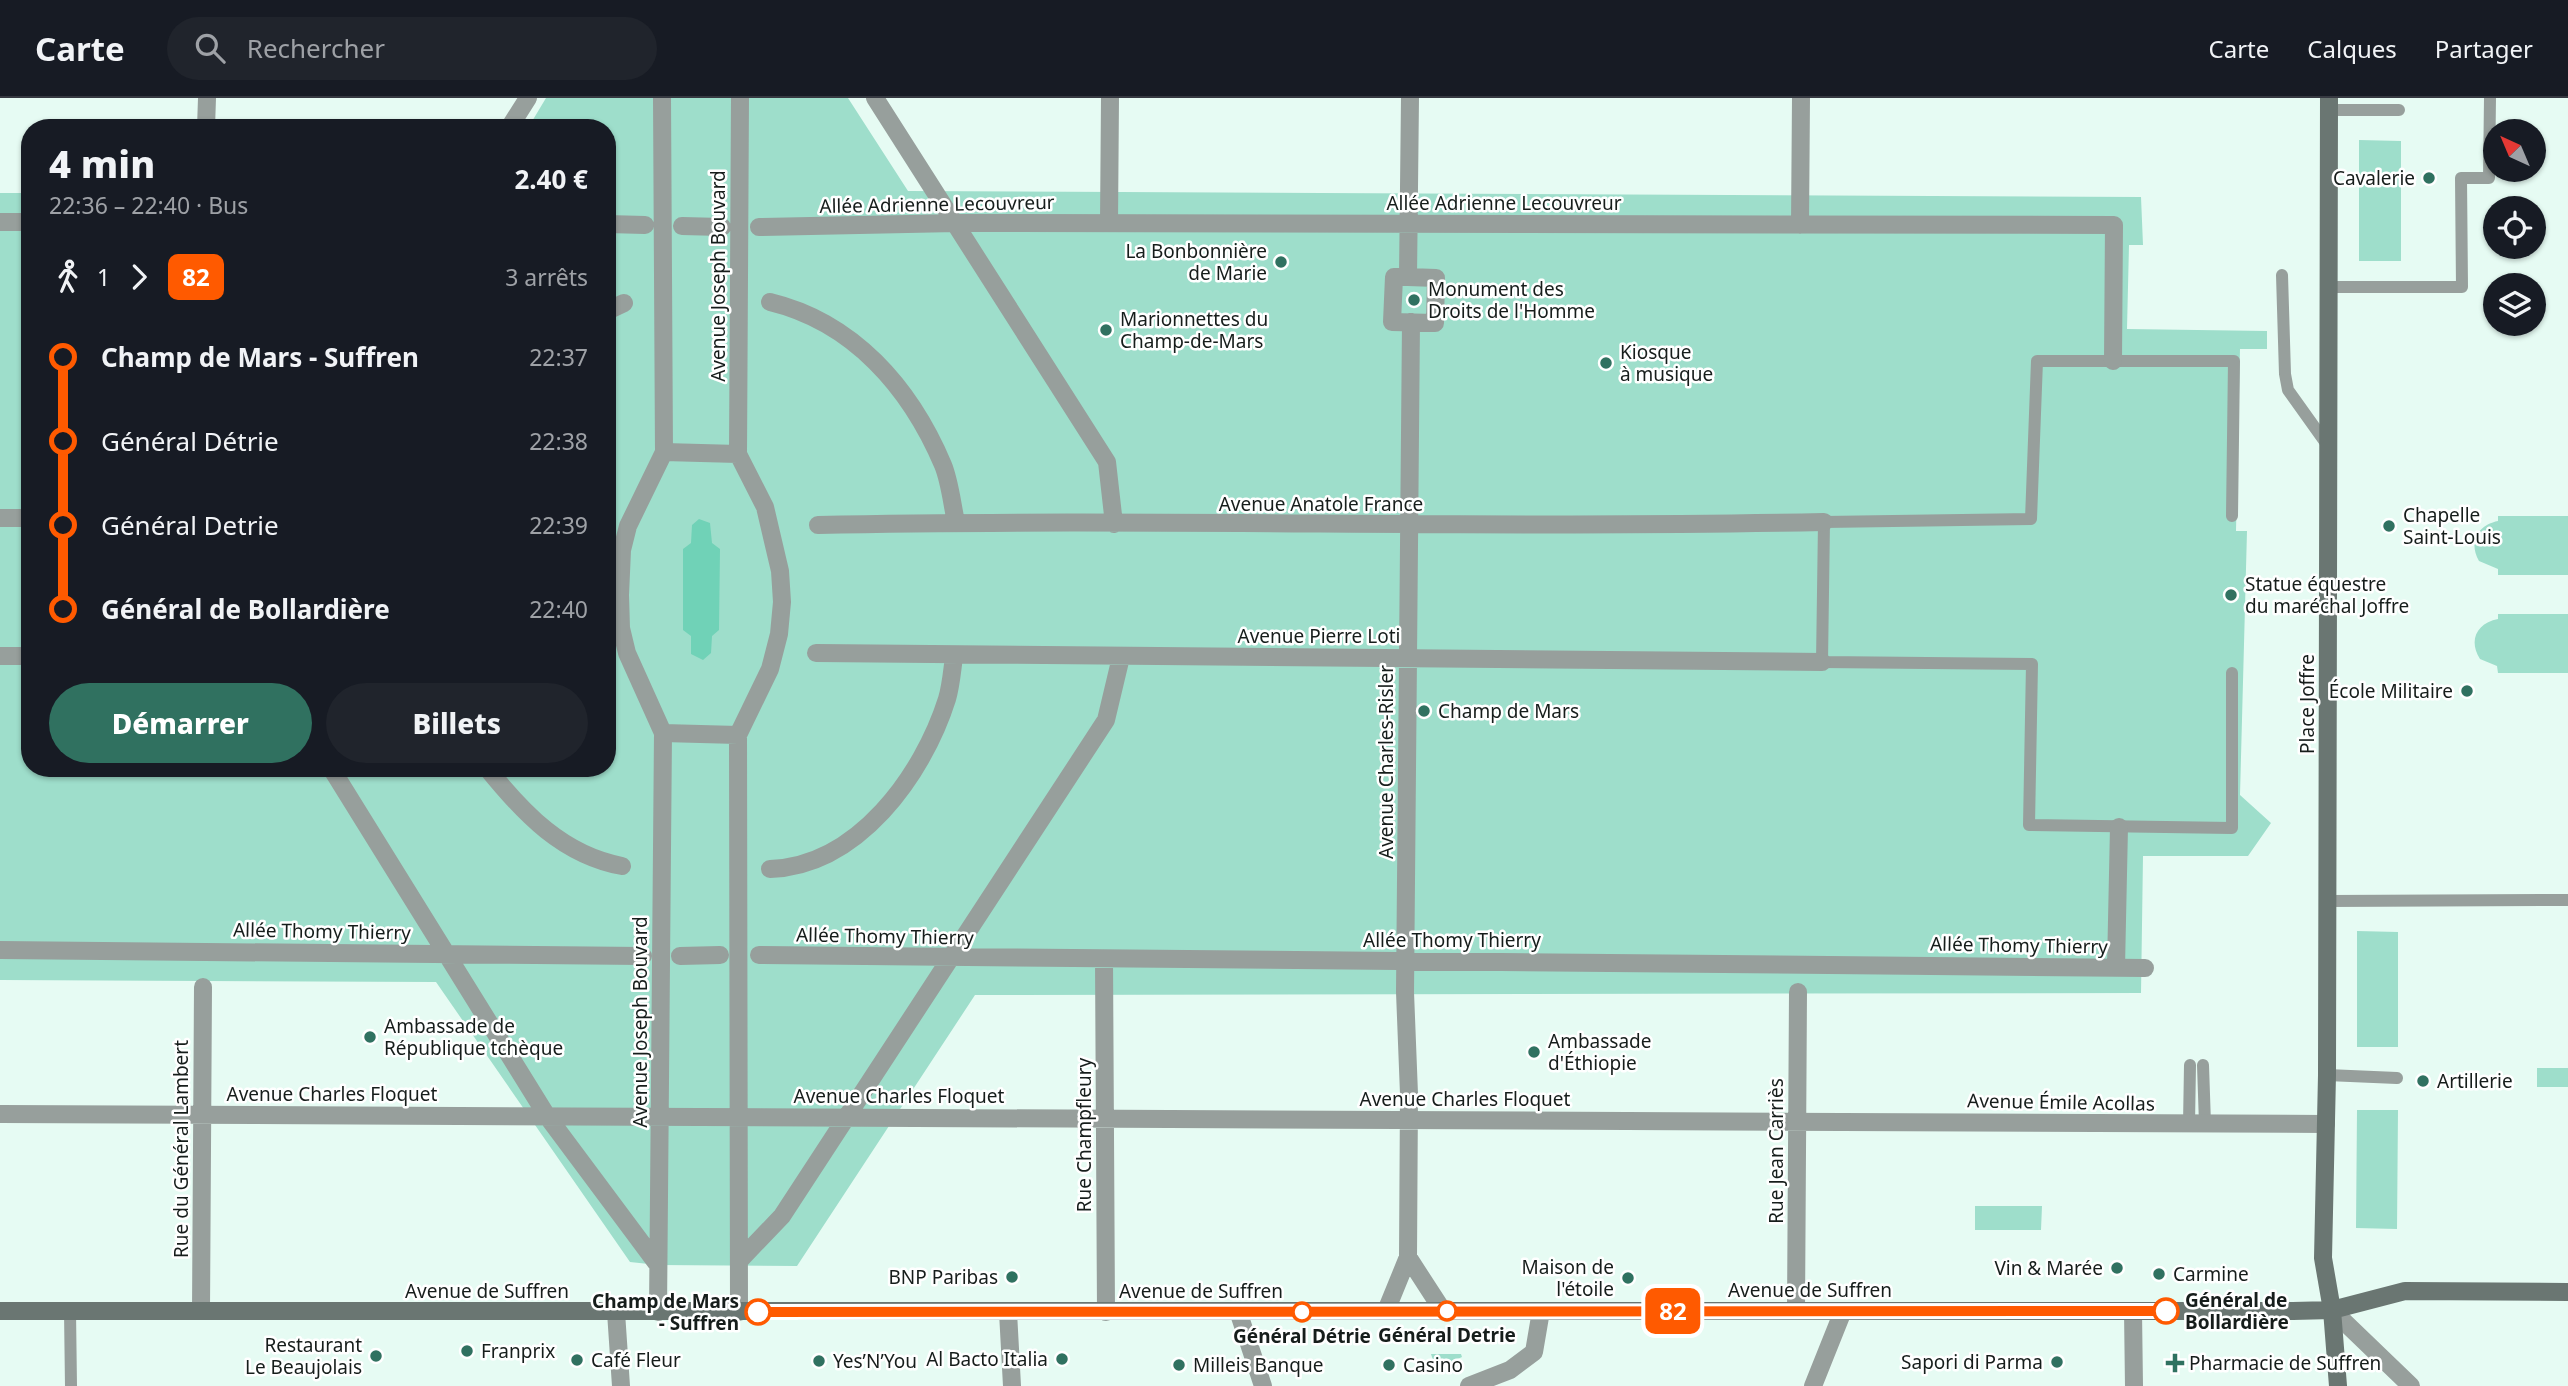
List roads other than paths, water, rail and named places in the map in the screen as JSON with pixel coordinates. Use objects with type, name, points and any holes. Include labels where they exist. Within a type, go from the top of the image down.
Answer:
[{"type":"main road","name":"Place Joffre","points":[[2329,104],[2328,901],[2323,1258],[2332,1310],[2338,1386]]},
{"type":"main road","name":"Avenue de Suffren","points":[[0,1311],[2332,1310],[2405,1291],[2568,1292]]},
{"type":"street","points":[[206,119],[207,98]]},
{"type":"street","points":[[514,119],[527,98]]},
{"type":"street","points":[[662,98],[664,452],[628,526],[622,551],[621,628],[626,653],[663,733],[738,734]]},
{"type":"street","name":"Avenue Joseph Bouvard","points":[[738,454],[740,98]]},
{"type":"street","points":[[875,98],[1107,462],[1114,524]]},
{"type":"street","points":[[1109,223],[1110,98]]},
{"type":"street","points":[[1408,277],[1410,98]]},
{"type":"street","points":[[1800,225],[1801,98]]},
{"type":"street","points":[[0,222],[21,222]]},
{"type":"street","name":"Allée Adrienne Lecouvreur","points":[[760,228],[956,223],[2114,225],[2113,361]]},
{"type":"street","points":[[616,224],[645,225]]},
{"type":"street","points":[[682,226],[722,227]]},
{"type":"street","points":[[1394,277],[1408,277],[1436,278],[1435,323],[1392,322],[1394,277]]},
{"type":"street","points":[[770,302],[818,317],[867,353],[888,376],[909,402],[944,467],[956,522]]},
{"type":"street","points":[[616,307],[624,303]]},
{"type":"street","name":"Avenue Charles-Risler","points":[[1408,1256],[1409,1120],[1405,992],[1411,322]]},
{"type":"street","points":[[664,452],[738,454],[765,507],[780,571],[782,602],[779,634],[770,669],[738,734],[739,1312]]},
{"type":"street","points":[[0,518],[21,518]]},
{"type":"street","name":"Avenue Anatole France","points":[[818,525],[956,522],[1641,526],[1824,522]]},
{"type":"street","name":"Avenue Pierre Loti","points":[[816,653],[954,657],[1408,657],[1822,662]]},
{"type":"street","points":[[0,656],[21,656]]},
{"type":"street","points":[[770,869],[806,862],[834,849],[884,810],[925,753],[948,697],[954,657]]},
{"type":"street","points":[[739,1261],[782,1216],[1106,720],[1121,657]]},
{"type":"street","name":"Avenue Joseph Bouvard","points":[[658,1312],[663,733]]},
{"type":"street","points":[[337,777],[547,1116],[658,1265]]},
{"type":"street","points":[[495,777],[520,807],[560,842],[597,861],[622,866]]},
{"type":"street","points":[[2116,967],[2119,827]]},
{"type":"street","name":"Allée Thomy Thierry","points":[[0,950],[643,956]]},
{"type":"street","name":"Allée Thomy Thierry","points":[[759,955],[2144,968]]},
{"type":"street","points":[[680,956],[720,956]]},
{"type":"street","name":"Rue Champfleury","points":[[1104,959],[1106,1312]]},
{"type":"street","name":"Rue du Général Lambert","points":[[201,1311],[203,987]]},
{"type":"street","name":"Rue Jean Carriès","points":[[1796,1311],[1798,992]]},
{"type":"street","name":"Avenue Charles Floquet","points":[[0,1114],[1797,1120]]},
{"type":"street","name":"Avenue Émile Acollas","points":[[1797,1120],[2326,1124]]},
{"type":"street","points":[[1408,1256],[1443,1311]]},
{"type":"street","points":[[1386,1311],[1408,1256]]},
{"type":"street","points":[[1400,1277],[1421,1277]]},
{"type":"street","points":[[2332,1310],[2410,1386]]},
{"type":"street","points":[[1238,1311],[1263,1386]]},
{"type":"street","points":[[1469,1386],[1510,1370],[1534,1352],[1541,1311]]},
{"type":"street","points":[[1813,1386],[1843,1311]]},
{"type":"street","points":[[2133,1311],[2134,1386]]},
{"type":"street","points":[[615,1312],[621,1386]]},
{"type":"street","points":[[1008,1312],[1012,1386]]},
{"type":"lane","points":[[2329,287],[2462,287],[2461,178],[2489,178],[2490,98]]},
{"type":"lane","points":[[2329,104],[2399,110]]},
{"type":"lane","points":[[2282,275],[2285,374],[2288,390],[2328,446]]},
{"type":"lane","points":[[2232,516],[2234,361],[2037,360],[2031,519],[1824,522],[1822,662],[2032,664],[2029,825],[2232,828],[2232,673]]},
{"type":"lane","points":[[2328,901],[2568,900]]},
{"type":"lane","points":[[2196,1065],[2197,1124]]},
{"type":"lane","points":[[2327,1075],[2397,1078]]},
{"type":"lane","points":[[70,1311],[71,1386]]},
{"type":"place","name":"Cavalerie","points":[[2429,178]]},
{"type":"place","name":"La Bonbonnière de Marie","points":[[1281,262]]},
{"type":"place","name":"Monument des Droits de l'Homme","points":[[1414,300]]},
{"type":"place","name":"Marionnettes du Champ-de-Mars","points":[[1106,330]]},
{"type":"place","name":"Kiosque à musique","points":[[1606,363]]},
{"type":"place","name":"Chapelle Saint-Louis","points":[[2389,526]]},
{"type":"place","name":"Statue équestre du maréchal Joffre","points":[[2231,595]]},
{"type":"place","name":"École Militaire","points":[[2467,691]]},
{"type":"place","name":"Champ de Mars","points":[[1424,711]]},
{"type":"place","name":"Ambassade de République tchèque","points":[[370,1037]]},
{"type":"place","name":"Ambassade d'Éthiopie","points":[[1534,1052]]},
{"type":"place","name":"Artillerie","points":[[2423,1081]]},
{"type":"place","name":"Vin & Marée","points":[[2117,1268]]},
{"type":"place","name":"Carmine","points":[[2159,1274]]},
{"type":"place","name":"BNP Paribas","points":[[1012,1277]]},
{"type":"place","name":"Maison de l'étoile","points":[[1628,1278]]},
{"type":"place","name":"Général Detrie","points":[[1447,1311]]},
{"type":"place","name":"Général de Bollardière","points":[[2166,1311]]},
{"type":"place","name":"Champ de Mars - Suffren","points":[[758,1312]]},
{"type":"place","name":"Général Détrie","points":[[1302,1312]]},
{"type":"place","name":"Franprix","points":[[467,1351]]},
{"type":"place","name":"Restaurant Le Beaujolais","points":[[376,1356]]},
{"type":"place","name":"Al Bacto Italia","points":[[1062,1359]]},
{"type":"place","name":"Café Fleur","points":[[577,1360]]},
{"type":"place","name":"Yes’N’You","points":[[819,1361]]},
{"type":"place","name":"Sapori di Parma","points":[[2057,1362]]},
{"type":"place","name":"Pharmacie de Suffren","points":[[2175,1363]]},
{"type":"place","name":"Milleis Banque","points":[[1179,1365]]},
{"type":"place","name":"Casino","points":[[1389,1365]]}]
